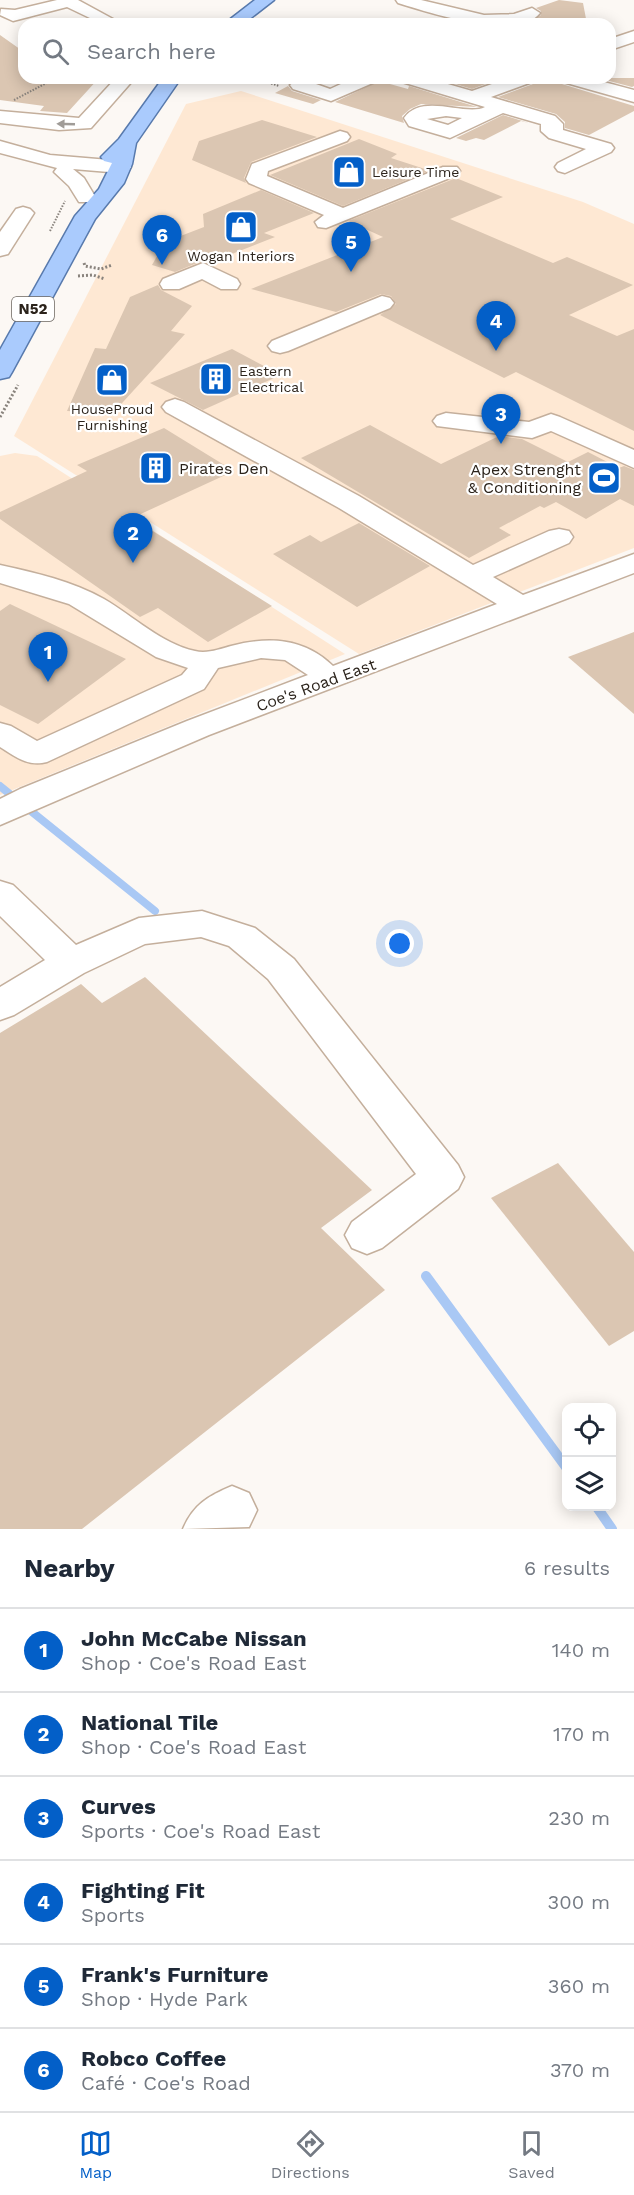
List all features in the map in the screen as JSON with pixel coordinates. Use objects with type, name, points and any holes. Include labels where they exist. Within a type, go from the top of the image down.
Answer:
[{"type":"main road","points":[[240,18],[266,0]]},
{"type":"main road","name":"N52","points":[[0,372],[86,207],[105,200],[111,169],[126,143],[178,84]]},
{"type":"street","points":[[404,0],[467,18]]},
{"type":"street","points":[[7,14],[12,16],[67,1],[97,18]]},
{"type":"street","points":[[521,18],[532,13]]},
{"type":"street","points":[[0,32],[18,28]]},
{"type":"street","points":[[616,43],[634,36]]},
{"type":"street","points":[[4,110],[59,124],[84,124],[121,84]]},
{"type":"street","points":[[301,84],[299,85],[331,95],[352,84]]},
{"type":"street","points":[[429,84],[548,120],[553,124],[551,131],[556,134],[604,148],[565,167]]},
{"type":"street","points":[[474,97],[510,84]]},
{"type":"street","points":[[591,84],[634,96]]},
{"type":"street","points":[[480,117],[502,106]]},
{"type":"street","points":[[340,137],[259,168],[256,179],[342,215]]},
{"type":"street","points":[[0,147],[49,161],[111,169]]},
{"type":"street","points":[[0,154],[64,172],[111,169]]},
{"type":"street","points":[[356,236],[326,222],[450,171]]},
{"type":"street","points":[[64,172],[77,182],[86,207]]},
{"type":"street","points":[[0,249],[23,213]]},
{"type":"street","points":[[171,285],[203,270],[229,284]]},
{"type":"street","points":[[280,346],[382,303]]},
{"type":"street","points":[[175,407],[349,502],[522,607]]},
{"type":"street","points":[[447,421],[532,430],[551,422],[634,460]]},
{"type":"street","points":[[472,576],[559,537]]},
{"type":"street","name":"Coe's Road East","points":[[13,807],[198,728],[634,563]]},
{"type":"street","points":[[0,574],[45,584],[70,604],[157,657],[174,664],[203,666],[263,656],[278,656],[294,662],[324,682]]},
{"type":"street","points":[[0,733],[35,754],[194,682],[203,666]]},
{"type":"street","points":[[0,894],[71,963]]},
{"type":"street","points":[[0,1005],[71,963],[139,931],[202,924],[242,937],[281,969],[443,1177],[367,1234]]},
{"type":"path","points":[[4,110],[46,84]]},
{"type":"shaded area","points":[[241,91],[583,202],[634,224],[634,548],[359,654],[14,436],[186,104]]},
{"type":"shaded area","points":[[15,453],[37,456],[345,654],[0,795],[0,456]]},
{"type":"building","points":[[559,0],[583,3],[586,18],[536,18],[541,15],[541,11],[536,8]]},
{"type":"building","points":[[0,35],[18,48],[18,84],[94,84],[67,113],[40,111],[44,106],[0,100]]},
{"type":"building","points":[[616,78],[634,78],[632,87],[616,83]]},
{"type":"building","points":[[373,84],[390,84],[408,89],[409,86],[477,107],[421,104],[402,116],[404,123],[335,102]]},
{"type":"building","points":[[455,84],[486,84],[472,89]]},
{"type":"building","points":[[533,84],[562,84],[634,106],[634,111],[589,135],[565,128],[565,122],[556,114],[498,97]]},
{"type":"building","points":[[288,86],[292,91],[321,100],[313,104],[275,93]]},
{"type":"building","points":[[503,115],[529,123],[521,121],[484,140],[476,138],[466,141],[456,138]]},
{"type":"building","points":[[262,120],[317,137],[251,162],[244,178],[246,183],[192,160],[199,141]]},
{"type":"building","name":"Leisure Time","points":[[359,139],[397,154],[391,158],[425,169],[426,172],[343,206],[270,175]]},
{"type":"building","points":[[456,178],[503,197],[450,219],[553,263],[567,257],[633,285],[569,315],[617,336],[634,329],[634,431],[516,372],[504,378],[380,315],[396,304],[391,296],[381,294],[336,312],[251,289],[383,237],[348,221]]},
{"type":"building","name":"Wogan Interiors","points":[[261,190],[314,213],[264,233],[275,237],[209,263],[202,261],[175,272],[152,265],[165,242],[204,227],[203,214]]},
{"type":"building","name":"HouseProud Furnishing","points":[[158,285],[161,290],[192,306],[171,331],[185,334],[113,413],[67,411],[95,348],[106,349],[130,297]]},
{"type":"building","name":"Eastern Electrical","points":[[232,349],[281,375],[203,410],[150,383]]},
{"type":"building","points":[[370,425],[441,464],[499,436],[522,439],[568,462],[588,452],[619,468],[624,466],[634,470],[634,506],[620,499],[586,519],[556,502],[544,508],[540,506],[499,528],[511,535],[469,558],[301,458]]},
{"type":"building","points":[[164,428],[234,471],[132,518],[272,606],[208,642],[158,608],[140,617],[0,519],[0,512],[87,471],[77,465]]},
{"type":"building","points":[[359,523],[430,566],[357,607],[273,554],[310,535],[321,542]]},
{"type":"building","points":[[10,604],[126,659],[38,724],[0,705],[0,611]]},
{"type":"building","points":[[634,632],[634,714],[568,657]]},
{"type":"building","points":[[145,977],[372,1190],[321,1228],[385,1290],[82,1529],[0,1529],[0,1033],[81,984],[102,1003]]},
{"type":"building","points":[[558,1163],[634,1252],[634,1331],[609,1346],[491,1198]]},
{"type":"waterway","points":[[0,786],[155,911]]},
{"type":"waterway","points":[[426,1276],[562,1462]]},
{"type":"waterway","points":[[599,1511],[612,1529]]},
{"type":"place","name":"Leisure Time","points":[[349,172]]},
{"type":"place","name":"Wogan Interiors","points":[[241,227]]},
{"type":"place","name":"Robco Coffee","points":[[162,265]]},
{"type":"place","name":"Frank's Furniture","points":[[351,272]]},
{"type":"place","name":"Fighting Fit","points":[[496,351]]},
{"type":"place","name":"Eastern Electrical","points":[[216,379]]},
{"type":"place","name":"HouseProud Furnishing","points":[[112,380]]},
{"type":"place","name":"Curves","points":[[501,444]]},
{"type":"place","name":"Pirates Den","points":[[156,468]]},
{"type":"place","name":"Apex Strenght & Conditioning","points":[[604,478]]},
{"type":"place","name":"National Tile","points":[[133,563]]},
{"type":"place","name":"John McCabe Nissan","points":[[48,682]]}]
